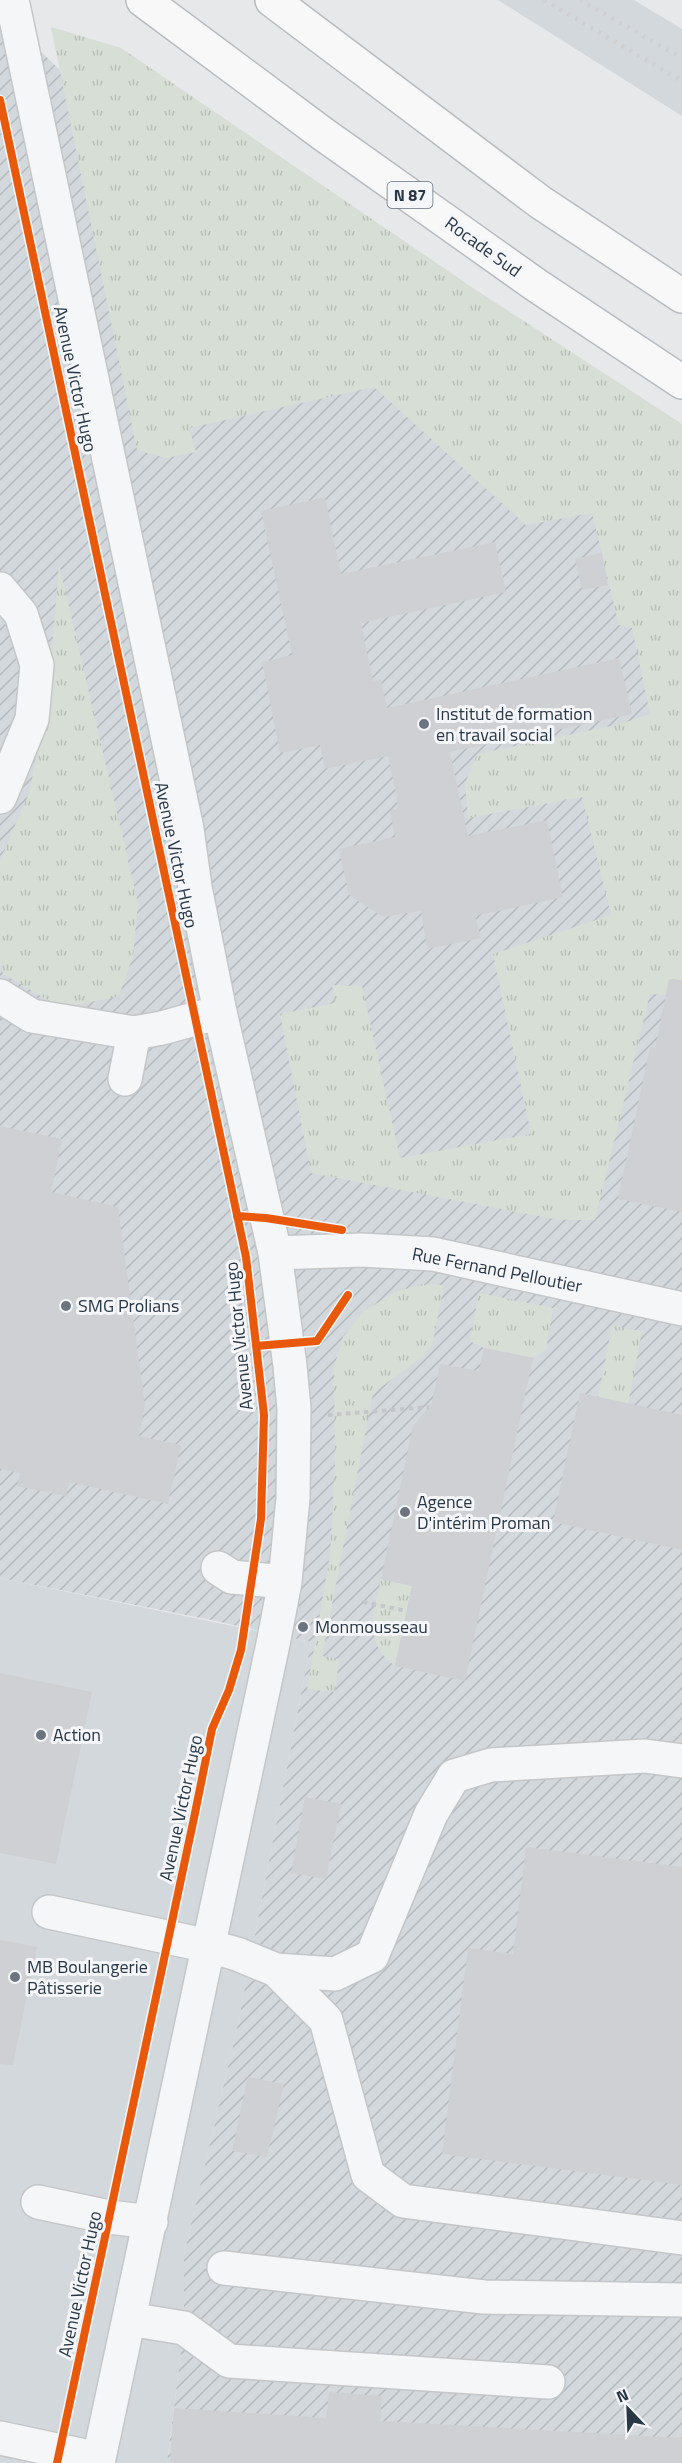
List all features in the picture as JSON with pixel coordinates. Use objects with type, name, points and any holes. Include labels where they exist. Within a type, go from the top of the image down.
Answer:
[{"type":"highway","name":"Rocade Sud","points":[[143,0],[323,134],[526,279],[682,382]]},
{"type":"highway","points":[[272,0],[540,202],[682,296]]},
{"type":"highway","points":[[278,0],[302,24]]},
{"type":"street","name":"Avenue Victor Hugo","points":[[12,0],[187,829],[195,887],[220,1012],[275,1253],[294,1409],[293,1498],[285,1582],[151,2222],[98,2461]]},
{"type":"street","points":[[0,589],[21,614],[37,664],[32,719],[0,797]]},
{"type":"street","points":[[0,996],[32,1016],[134,1033],[220,1012]]},
{"type":"street","points":[[125,1079],[134,1033]]},
{"type":"street","name":"Rue Fernand Pelloutier","points":[[275,1253],[362,1250],[433,1254],[682,1309]]},
{"type":"street","points":[[218,1568],[232,1577],[285,1582]]},
{"type":"street","points":[[49,1912],[209,1946],[237,1954],[276,1970],[334,1974],[372,1956],[431,1814],[454,1776],[491,1765],[645,1756],[682,1761]]},
{"type":"street","points":[[276,1970],[326,2020],[368,2175],[402,2201],[682,2238]]},
{"type":"street","points":[[38,2202],[109,2217],[151,2222]]},
{"type":"street","points":[[224,2268],[484,2297],[682,2300]]},
{"type":"street","points":[[129,2319],[183,2328],[229,2361],[548,2382]]},
{"type":"street","points":[[0,2438],[98,2461]]},
{"type":"path","points":[[320,1415],[362,1414],[429,1407]]},
{"type":"path","points":[[363,1602],[407,1611]]},
{"type":"shaded area","points":[[498,0],[634,0],[682,29],[682,116]]},
{"type":"shaded area","points":[[0,12],[127,135],[682,557],[682,2463],[167,2463],[184,2328],[184,2255],[238,2024],[311,1642],[0,1578]]},
{"type":"shaded area","points":[[0,1578],[311,1642],[238,2024],[184,2255],[184,2328],[167,2463],[0,2463]]},
{"type":"green space","points":[[51,27],[121,48],[476,290],[682,424],[682,996],[650,994],[595,1220],[560,1220],[311,1173],[280,1014],[335,1003],[332,985],[362,986],[400,1158],[531,1134],[493,954],[611,915],[582,797],[468,818],[465,783],[477,754],[621,724],[650,714],[632,628],[619,625],[592,513],[526,525],[374,387],[189,428],[196,452],[166,458],[137,450]]},
{"type":"green space","points":[[59,564],[138,903],[133,956],[119,996],[62,1008],[3,974],[0,962],[0,860],[30,791],[50,671]]},
{"type":"green space","points":[[423,1284],[444,1285],[433,1342],[425,1355],[373,1393],[322,1656],[339,1659],[335,1692],[307,1689],[330,1555],[335,1464],[334,1367],[343,1337],[363,1312],[395,1292]]},
{"type":"green space","points":[[479,1293],[553,1308],[546,1350],[533,1358],[484,1348],[470,1341]]},
{"type":"green space","points":[[612,1326],[642,1331],[628,1404],[598,1397]]},
{"type":"green space","points":[[381,1579],[412,1586],[395,1666],[385,1657],[374,1637],[373,1616]]},
{"type":"building","name":"Institut de formation en travail social","points":[[325,497],[341,574],[495,542],[506,592],[361,623],[373,681],[381,679],[387,708],[619,658],[632,714],[450,752],[468,836],[547,820],[563,897],[475,916],[481,938],[427,949],[421,911],[383,917],[349,895],[339,849],[395,837],[390,810],[399,808],[388,756],[325,769],[320,745],[280,753],[262,662],[292,655],[261,511]]},
{"type":"building","points":[[602,553],[608,585],[582,590],[575,559]]},
{"type":"building","points":[[669,979],[682,980],[682,1212],[618,1199],[650,1047],[655,1048]]},
{"type":"building","name":"SMG Prolians","points":[[0,1126],[62,1139],[51,1192],[118,1207],[145,1405],[139,1436],[181,1445],[168,1504],[69,1482],[66,1496],[17,1486],[20,1473],[0,1469]]},
{"type":"building","points":[[484,1348],[533,1358],[465,1681],[395,1666],[412,1586],[381,1579],[413,1426],[432,1403],[440,1364],[479,1371]]},
{"type":"building","points":[[580,1393],[682,1415],[682,1550],[553,1522]]},
{"type":"building","name":"Action","points":[[0,1673],[92,1692],[56,1864],[0,1853]]},
{"type":"building","points":[[305,1797],[341,1804],[326,1879],[291,1873]]},
{"type":"building","points":[[526,1847],[682,1867],[682,2185],[442,2154],[468,1948],[513,1954]]},
{"type":"building","name":"MB Boulangerie Pâtisserie","points":[[0,1940],[37,1947],[13,2065],[0,2064]]},
{"type":"building","points":[[248,2077],[284,2084],[267,2157],[232,2151]]},
{"type":"building","points":[[329,2392],[382,2396],[380,2421],[682,2438],[682,2463],[170,2463],[174,2408],[326,2418]]},
{"type":"railway","points":[[544,0],[682,81]]},
{"type":"railway","points":[[580,0],[682,58]]},
{"type":"cycle path","points":[[0,100],[246,1257],[264,1415],[261,1519],[241,1650],[229,1690],[212,1729],[57,2463]]},
{"type":"cycle path","points":[[237,1216],[266,1218],[342,1230]]},
{"type":"cycle path","points":[[256,1346],[317,1341],[348,1295]]},
{"type":"place","name":"Institut de formation en travail social","points":[[424,724]]},
{"type":"place","name":"SMG Prolians","points":[[66,1306]]},
{"type":"place","name":"Agence D'intérim Proman","points":[[405,1512]]},
{"type":"place","name":"Monmousseau","points":[[303,1627]]},
{"type":"place","name":"Action","points":[[41,1735]]},
{"type":"place","name":"MB Boulangerie Pâtisserie","points":[[15,1977]]}]
